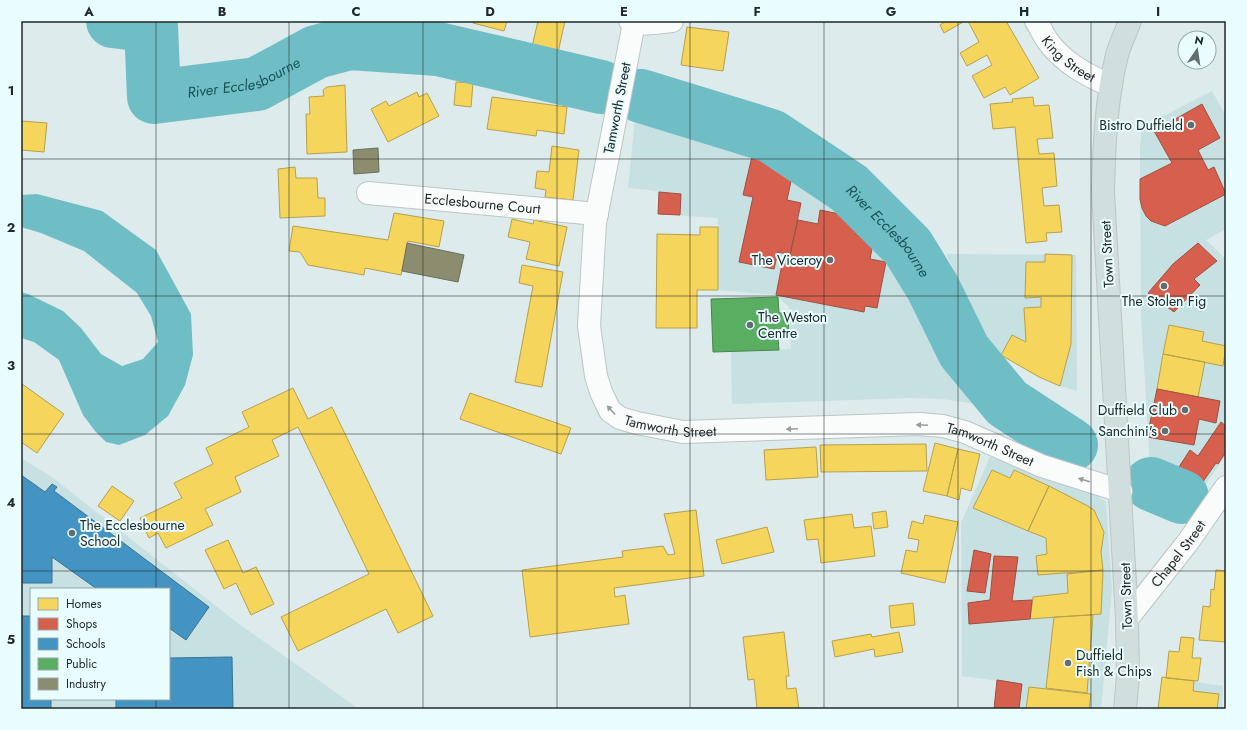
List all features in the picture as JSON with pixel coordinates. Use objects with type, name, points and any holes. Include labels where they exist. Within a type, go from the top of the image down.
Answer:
[{"type":"highway","name":"Town Street","points":[[1126,709],[1128,676],[1128,618],[1104,192],[1104,154],[1111,86],[1118,54],[1130,21]]},
{"type":"street","points":[[632,22],[649,24],[672,21]]},
{"type":"street","name":"King Street","points":[[1036,21],[1048,41],[1067,61],[1085,74],[1111,86]]},
{"type":"street","name":"Tamworth Street","points":[[632,22],[596,214],[590,326],[592,354],[596,376],[603,397],[610,411],[620,418],[654,427],[683,432],[919,424],[943,426],[965,432],[1042,466],[1121,487]]},
{"type":"street","name":"Ecclesbourne Court","points":[[368,193],[596,214]]},
{"type":"street","name":"Chapel Street","points":[[1128,618],[1188,542],[1222,493]]},
{"type":"shaded area","points":[[1212,91],[1226,116],[1226,229],[1206,240],[1226,259],[1226,455],[1203,488],[1150,466],[1141,316],[1140,147],[1142,127]]},
{"type":"shaded area","points":[[636,110],[693,122],[771,152],[861,213],[896,251],[923,293],[954,362],[979,394],[975,404],[943,399],[911,398],[732,404],[731,352],[791,349],[789,307],[776,295],[718,290],[718,218],[658,214],[658,192],[628,188]]},
{"type":"shaded area","points":[[946,254],[1076,255],[1077,391],[1039,377],[1001,355],[984,332]]},
{"type":"shaded area","points":[[990,457],[1085,488],[1106,502],[1112,590],[1101,709],[1019,709],[1022,684],[962,676],[961,523]]},
{"type":"shaded area","name":"The Ecclesbourne School","points":[[21,458],[52,477],[239,624],[357,709],[21,709]]},
{"type":"shaded area","points":[[1162,677],[1223,686],[1222,709],[1158,709]]},
{"type":"water","points":[[37,194],[102,211],[156,250],[191,314],[193,355],[185,385],[168,416],[145,435],[119,445],[106,442],[95,431],[83,415],[59,360],[34,342],[21,338],[21,292],[63,311],[81,328],[101,354],[122,366],[143,359],[158,342],[151,316],[137,293],[84,251],[41,233],[21,227],[21,195]]},
{"type":"building: Homes","points":[[474,21],[507,21],[504,31],[473,23]]},
{"type":"building: Homes","points":[[538,21],[565,21],[557,57],[531,51]]},
{"type":"building: Homes","points":[[946,21],[965,21],[944,33],[940,25]]},
{"type":"building: Homes","points":[[968,21],[1006,21],[1039,78],[1010,95],[1005,87],[984,98],[972,76],[992,65],[987,55],[967,66],[960,53],[979,42]]},
{"type":"building: Homes","points":[[687,27],[729,32],[723,71],[681,65]]},
{"type":"building: Homes","points":[[456,82],[473,83],[471,107],[454,105]]},
{"type":"building: Homes","points":[[345,85],[347,152],[307,154],[306,114],[310,114],[309,97],[324,96],[323,90],[327,87]]},
{"type":"building: Homes","points":[[417,92],[419,97],[427,93],[439,116],[388,142],[371,109],[386,101],[389,106]]},
{"type":"building: Homes","points":[[492,97],[567,107],[564,134],[537,130],[536,136],[487,129]]},
{"type":"building: Homes","points":[[1033,97],[1034,106],[1049,105],[1053,138],[1037,139],[1039,154],[1054,153],[1057,186],[1042,188],[1044,206],[1059,205],[1062,232],[1046,233],[1047,241],[1026,243],[1015,127],[993,129],[990,104],[1013,102],[1012,99]]},
{"type":"building: Homes","points":[[21,121],[47,123],[44,152],[21,150]]},
{"type":"building: Homes","points":[[552,146],[579,150],[573,200],[545,197],[546,190],[535,188],[537,171],[549,172]]},
{"type":"building: Homes","points":[[295,167],[296,178],[317,178],[318,198],[325,198],[325,216],[280,218],[278,169]]},
{"type":"building: Homes","points":[[394,213],[444,221],[439,247],[408,241],[401,275],[365,268],[364,275],[308,265],[300,252],[289,251],[293,226],[388,240]]},
{"type":"building: Homes","points":[[512,219],[533,224],[534,220],[567,227],[559,266],[526,259],[530,242],[508,237]]},
{"type":"building: Homes","points":[[700,227],[718,227],[718,290],[697,290],[697,328],[656,328],[657,234],[700,235]]},
{"type":"building: Homes","points":[[1045,254],[1072,255],[1071,344],[1060,386],[1039,377],[1001,355],[1012,335],[1026,342],[1024,308],[1041,307],[1041,297],[1025,298],[1026,262],[1045,262]]},
{"type":"building: Homes","points":[[522,265],[563,272],[542,387],[515,382],[533,286],[519,283]]},
{"type":"building: Homes","points":[[1169,325],[1204,332],[1202,341],[1226,346],[1223,366],[1163,354]]},
{"type":"building: Homes","points":[[1163,354],[1205,362],[1198,397],[1157,389]]},
{"type":"building: Homes","points":[[22,384],[64,414],[37,453],[21,442]]},
{"type":"building: Homes","points":[[293,388],[308,419],[332,407],[433,616],[398,633],[386,609],[298,651],[281,617],[369,574],[298,427],[272,440],[279,456],[235,477],[241,492],[205,509],[213,525],[166,548],[158,533],[149,538],[140,518],[182,498],[174,483],[213,464],[206,448],[249,427],[242,412]]},
{"type":"building: Homes","points":[[470,393],[571,428],[561,454],[460,419]]},
{"type":"building: Homes","points":[[935,443],[958,449],[947,496],[923,491]]},
{"type":"building: Homes","points":[[926,444],[927,471],[821,472],[820,445]]},
{"type":"building: Homes","points":[[816,447],[818,477],[766,480],[764,450]]},
{"type":"building: Homes","points":[[958,449],[980,454],[971,491],[961,488],[959,500],[947,496]]},
{"type":"building: Homes","points":[[992,470],[1010,478],[1014,470],[1049,486],[1028,531],[973,508]]},
{"type":"building: Homes","points":[[112,486],[134,501],[120,521],[98,506]]},
{"type":"building: Homes","points":[[1049,486],[1094,510],[1104,532],[1101,552],[1103,570],[1038,575],[1036,556],[1047,554],[1046,538],[1028,531]]},
{"type":"building: Homes","points":[[696,510],[704,576],[614,588],[615,597],[625,595],[629,624],[530,637],[522,570],[623,557],[622,551],[663,546],[668,555],[675,554],[664,514]]},
{"type":"building: Homes","points":[[886,511],[888,527],[874,529],[872,513]]},
{"type":"building: Homes","points":[[852,514],[854,528],[871,526],[875,556],[821,563],[818,539],[807,540],[804,520]]},
{"type":"building: Homes","points":[[925,515],[958,522],[945,583],[901,573],[906,550],[917,552],[919,540],[908,538],[912,521],[923,524]]},
{"type":"building: Homes","points":[[767,527],[774,552],[722,564],[716,540]]},
{"type":"building: Homes","points":[[228,540],[243,573],[256,567],[274,604],[251,615],[236,583],[224,589],[205,550]]},
{"type":"building: Homes","points":[[1103,570],[1101,614],[1030,619],[1033,597],[1068,593],[1067,574]]},
{"type":"building: Homes","points":[[1216,570],[1226,571],[1226,642],[1199,640],[1203,606],[1210,607],[1211,589],[1214,590]]},
{"type":"building: Homes","points":[[913,603],[915,625],[891,628],[889,606]]},
{"type":"building: Homes","points":[[1093,615],[1087,693],[1046,688],[1054,617]]},
{"type":"building: Homes","points":[[784,632],[789,676],[786,676],[787,689],[796,688],[799,709],[757,709],[754,679],[748,680],[743,637]]},
{"type":"building: Homes","points":[[899,632],[903,652],[875,657],[874,649],[835,657],[832,641],[871,634],[872,637]]},
{"type":"building: Homes","points":[[1181,637],[1194,638],[1192,658],[1201,658],[1198,681],[1166,678],[1169,651],[1179,652]]},
{"type":"building: Homes","points":[[1162,677],[1194,681],[1193,691],[1219,694],[1217,709],[1158,709]]},
{"type":"building: Homes","points":[[1029,687],[1091,694],[1089,709],[1026,709]]},
{"type":"building: Shops","points":[[1202,104],[1220,138],[1198,150],[1208,170],[1214,167],[1226,194],[1165,226],[1151,221],[1146,216],[1142,208],[1140,199],[1140,179],[1172,163],[1154,131]]},
{"type":"building: Shops","points":[[753,152],[793,172],[787,200],[801,203],[790,255],[778,252],[774,269],[739,262],[753,197],[743,195]]},
{"type":"building: Shops","points":[[659,192],[681,194],[680,215],[658,214]]},
{"type":"building: Shops","name":"The Viceroy","points":[[820,210],[859,218],[856,235],[874,239],[870,259],[886,262],[877,308],[865,306],[864,312],[776,295],[784,254],[790,255],[798,220],[818,224]]},
{"type":"building: Shops","points":[[1198,243],[1217,261],[1194,279],[1200,285],[1174,312],[1148,293],[1173,264]]},
{"type":"building: Shops","name":"Duffield Club","points":[[1157,389],[1220,401],[1216,423],[1199,419],[1194,445],[1147,437]]},
{"type":"building: Shops","points":[[1221,422],[1226,426],[1226,452],[1218,464],[1216,463],[1200,486],[1177,470],[1190,450],[1198,456]]},
{"type":"building: Shops","points":[[974,550],[991,554],[985,593],[967,591]]},
{"type":"building: Shops","points":[[994,556],[1018,557],[1012,601],[1032,600],[1030,619],[969,624],[968,603],[990,600]]},
{"type":"building: Shops","points":[[997,680],[1022,684],[1019,709],[994,709]]},
{"type":"building: Schools","points":[[21,475],[45,492],[52,484],[57,487],[54,491],[209,607],[186,640],[170,629],[170,588],[96,588],[52,557],[52,583],[21,583]]},
{"type":"building: Schools","points":[[21,616],[30,616],[30,700],[51,700],[51,709],[21,709]]},
{"type":"building: Schools","points":[[232,657],[233,709],[116,709],[116,700],[170,700],[170,658]]},
{"type":"building: Public","name":"The Weston Centre","points":[[778,297],[779,313],[788,313],[789,338],[778,338],[779,350],[713,352],[711,299]]},
{"type":"building: Industry","points":[[378,148],[379,172],[354,174],[353,150]]},
{"type":"building: Industry","points":[[407,243],[464,255],[458,282],[402,271]]},
{"type":"waterway","name":"River Ecclesbourne","points":[[113,21],[151,26],[154,97],[257,84],[316,52],[350,43],[438,49],[601,87]]},
{"type":"waterway","name":"River Ecclesbourne","points":[[641,96],[771,136],[849,188],[908,247],[933,288],[964,351],[1007,403],[1071,445]]},
{"type":"waterway","name":"River Ecclesbourne","points":[[1151,484],[1182,497]]},
{"type":"place","name":"Bistro Duffield","points":[[1191,125]]},
{"type":"place","name":"The Viceroy","points":[[830,260]]},
{"type":"place","name":"The Stolen Fig","points":[[1164,286]]},
{"type":"place","name":"The Weston Centre","points":[[750,325]]},
{"type":"place","name":"Duffield Club","points":[[1185,410]]},
{"type":"place","name":"Sanchini's","points":[[1165,431]]},
{"type":"place","name":"The Ecclesbourne School","points":[[72,533]]},
{"type":"place","name":"Duffield Fish & Chips","points":[[1068,663]]}]
